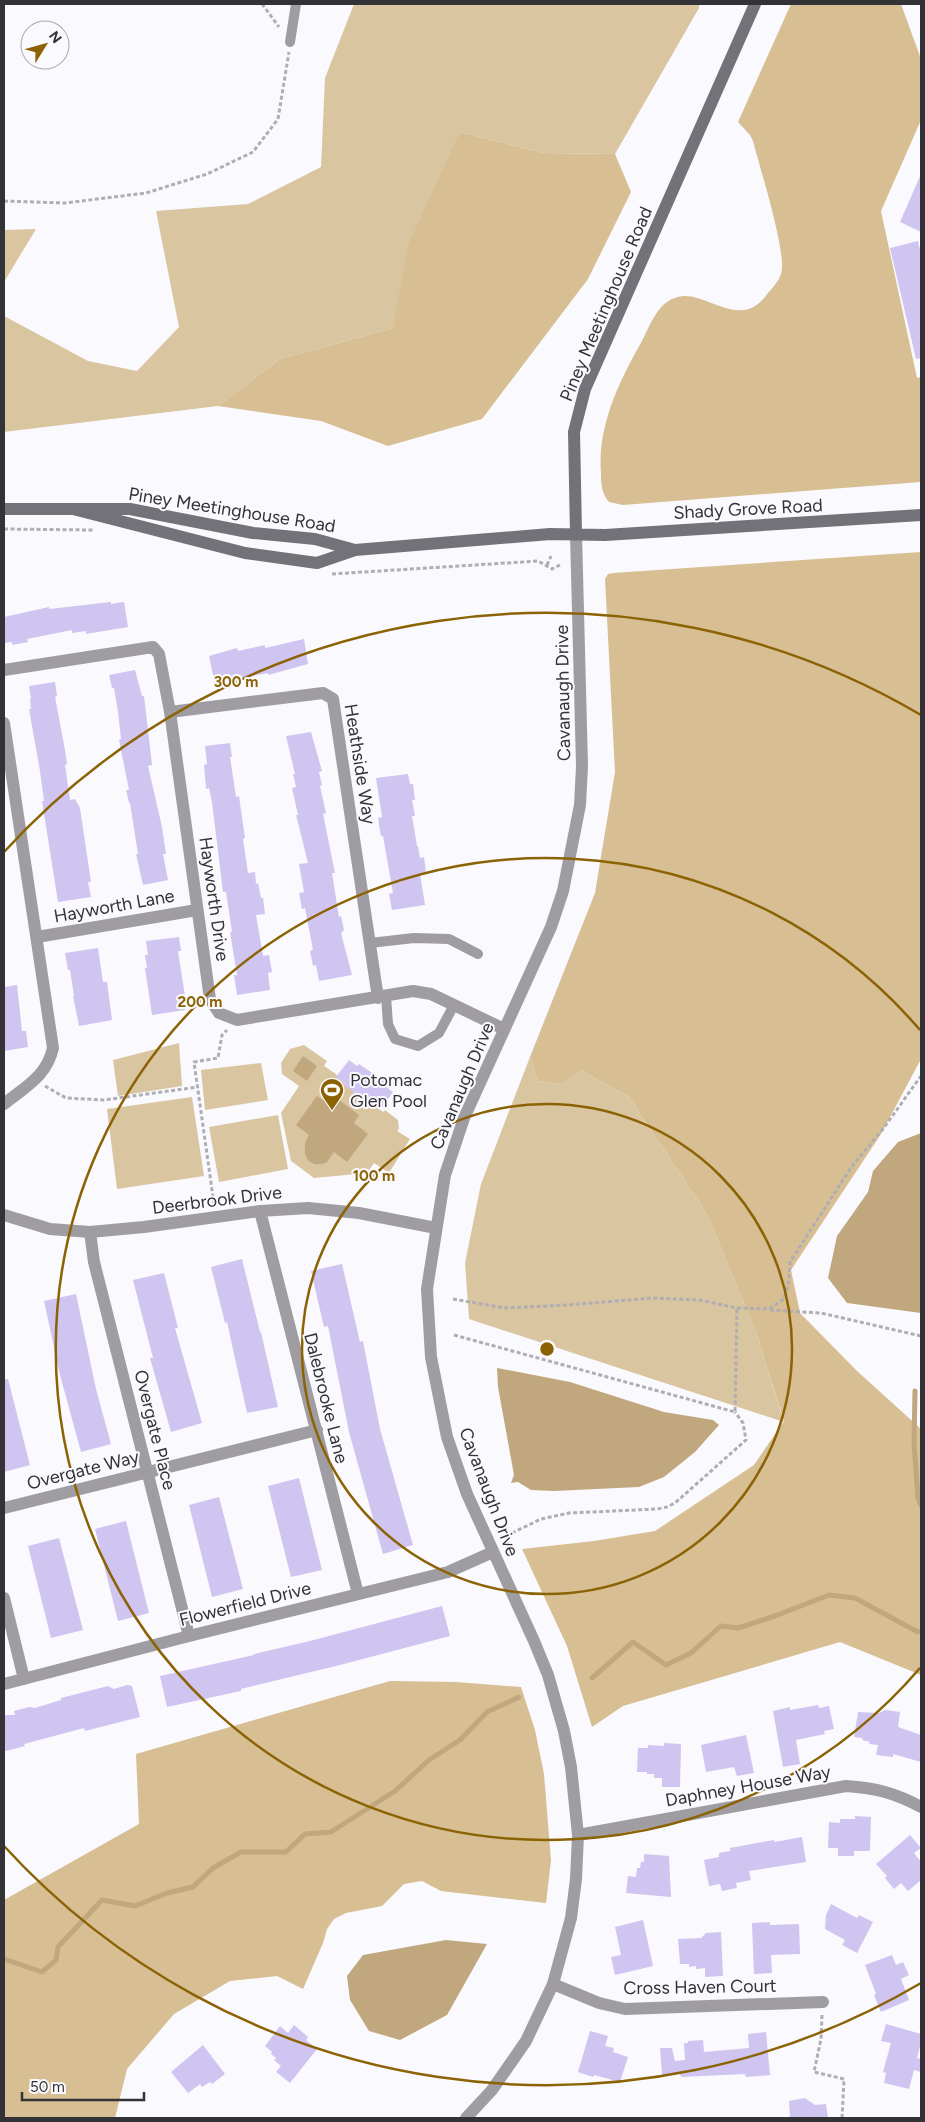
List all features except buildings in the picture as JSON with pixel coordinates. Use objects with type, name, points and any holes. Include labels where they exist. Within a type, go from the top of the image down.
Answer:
[{"type":"main road","name":"Piney Meetinghouse Road","points":[[73,510],[245,553],[317,563],[355,550],[550,534],[576,534],[574,432],[585,389],[755,4]]},
{"type":"main road","name":"Piney Meetinghouse Road","points":[[4,508],[130,509],[253,533],[314,538],[355,550]]},
{"type":"main road","name":"Shady Grove Road","points":[[576,534],[605,535],[921,515]]},
{"type":"street","name":"Cavanaugh Drive","points":[[466,2118],[492,2090],[526,2041],[553,1984],[570,1918],[576,1879],[578,1835],[571,1767],[555,1699],[534,1642],[467,1494],[447,1438],[431,1357],[427,1289],[445,1174],[464,1118],[551,927],[563,891],[580,805],[582,766],[576,534]]},
{"type":"street","name":"Hayworth Drive","points":[[4,670],[153,646],[159,654],[170,712],[210,999],[219,1012],[237,1020]]},
{"type":"street","name":"Heathside Way","points":[[170,712],[323,692],[333,699],[370,943],[382,997]]},
{"type":"street","points":[[4,723],[53,1048],[46,1069],[4,1104]]},
{"type":"street","name":"Hayworth Lane","points":[[37,937],[197,910]]},
{"type":"street","points":[[237,1020],[413,991],[431,994],[504,1029]]},
{"type":"street","name":"Deerbrook Drive","points":[[4,1215],[50,1230],[90,1232],[144,1227],[260,1211],[308,1208],[359,1212],[436,1228]]},
{"type":"street","name":"Dalebrooke Lane","points":[[260,1211],[358,1594]]},
{"type":"street","name":"Overgate Place","points":[[90,1232],[94,1262],[189,1636]]},
{"type":"street","name":"Overgate Way","points":[[4,1508],[316,1430]]},
{"type":"street","name":"Flowerfield Drive","points":[[4,1684],[448,1572],[493,1552]]},
{"type":"street","points":[[4,1598],[24,1679]]},
{"type":"street","name":"Daphney House Way","points":[[578,1835],[846,1786],[869,1787],[898,1795],[921,1808]]},
{"type":"street","name":"Cross Haven Court","points":[[553,1984],[599,2003],[625,2009],[823,2002]]},
{"type":"lane","points":[[290,42],[296,4]]},
{"type":"lane","points":[[370,943],[414,938],[448,939],[478,954]]},
{"type":"lane","points":[[382,997],[388,1024],[394,1039],[418,1046],[439,1033],[454,1005]]},
{"type":"path","points":[[4,201],[65,203],[146,193],[207,174],[252,152],[278,118],[290,42],[262,4]]},
{"type":"path","points":[[548,565],[550,556]]},
{"type":"path","points":[[216,1217],[194,1062],[218,1058],[222,1034],[237,1020]]},
{"type":"path","points":[[38,1076],[44,1085],[66,1098],[104,1100],[198,1087]]},
{"type":"path","points":[[737,1308],[769,1309],[784,1299],[789,1281],[790,1262],[852,1166],[883,1129],[921,1076]]},
{"type":"path","points":[[452,1299],[504,1308],[652,1298],[699,1300],[737,1308],[821,1313],[921,1336]]},
{"type":"path","points":[[512,1533],[541,1519],[569,1513],[667,1507],[675,1503],[746,1440],[743,1423],[735,1412],[737,1308]]},
{"type":"path","points":[[454,1334],[735,1412]]},
{"type":"path","points":[[823,2002],[821,2039],[814,2072],[844,2079],[842,2118]]},
{"type":"shaded area","points":[[354,4],[699,4],[699,8],[615,154],[543,153],[460,132],[402,294],[393,328],[280,359],[218,406],[4,432],[4,316],[88,361],[137,371],[179,327],[156,211],[248,204],[321,167],[325,78]]},
{"type":"shaded area","points":[[791,4],[901,4],[921,59],[921,120],[881,211],[917,378],[921,377],[921,482],[623,505],[609,502],[603,493],[601,478],[601,456],[606,421],[626,370],[658,311],[672,299],[684,296],[695,297],[732,310],[745,310],[756,305],[768,293],[781,274],[782,264],[777,230],[753,141],[738,122]]},
{"type":"shaded area","points":[[460,132],[543,153],[615,154],[631,192],[588,279],[482,419],[388,446],[321,421],[218,406],[280,359],[393,328],[408,245]]},
{"type":"shaded area","points":[[36,229],[4,282],[4,230]]},
{"type":"shaded area","points":[[921,552],[921,1059],[881,1134],[791,1270],[800,1313],[857,1371],[921,1429],[921,1675],[840,1642],[623,1706],[592,1727],[567,1646],[522,1549],[594,1541],[655,1531],[754,1465],[784,1421],[757,1335],[707,1214],[629,1097],[582,1071],[563,1084],[538,1081],[530,1057],[595,893],[615,772],[605,579],[608,574],[613,573]]},
{"type":"shaded area","points":[[179,1043],[182,1086],[118,1096],[113,1060]]},
{"type":"shaded area","name":"Potomac Glen Pool","points":[[304,1045],[327,1061],[324,1066],[336,1074],[339,1079],[383,1112],[385,1110],[398,1120],[399,1129],[397,1131],[410,1139],[389,1173],[374,1163],[367,1173],[314,1178],[291,1161],[281,1113],[299,1086],[282,1074],[281,1063],[290,1049]]},
{"type":"shaded area","points":[[303,1056],[317,1066],[307,1081],[293,1071]]},
{"type":"shaded area","points":[[530,1057],[538,1081],[563,1084],[582,1071],[629,1097],[707,1214],[757,1335],[784,1422],[469,1319],[465,1263],[481,1184]]},
{"type":"shaded area","points":[[261,1063],[268,1100],[205,1110],[201,1070]]},
{"type":"shaded area","points":[[317,1096],[332,1106],[338,1099],[359,1115],[354,1123],[368,1134],[347,1162],[334,1152],[327,1162],[320,1164],[314,1164],[307,1158],[305,1147],[309,1135],[296,1125]]},
{"type":"shaded area","points":[[192,1097],[204,1176],[117,1189],[107,1109]]},
{"type":"shaded area","points":[[278,1115],[288,1169],[219,1182],[209,1127]]},
{"type":"shaded area","points":[[921,1133],[921,1313],[847,1303],[828,1278],[837,1236],[868,1192],[873,1171],[898,1142]]},
{"type":"shaded area","points":[[497,1368],[570,1382],[664,1412],[713,1420],[719,1425],[695,1452],[664,1477],[639,1487],[554,1491],[531,1490],[518,1482],[511,1483],[514,1475],[498,1387]]},
{"type":"shaded area","points":[[390,1681],[456,1682],[521,1687],[535,1730],[544,1774],[551,1860],[546,1903],[441,1891],[422,1881],[404,1884],[382,1906],[346,1913],[334,1919],[327,1929],[303,1989],[277,1976],[230,1981],[174,2014],[127,2069],[115,2118],[4,2118],[4,1900],[139,1824],[136,1754]]},
{"type":"shaded area","points":[[446,1940],[487,1944],[447,2015],[400,2040],[369,2031],[350,2000],[347,1976],[363,1955]]},
{"type":"waterway","points":[[915,1391],[914,1443],[918,1498],[921,1505]]},
{"type":"waterway","points":[[592,1678],[633,1642],[666,1665],[691,1653],[721,1626],[738,1628],[829,1595],[855,1598],[918,1632],[921,1631]]},
{"type":"waterway","points":[[4,1959],[42,1972],[56,1960],[58,1947],[102,1900],[135,1906],[167,1893],[193,1887],[213,1868],[241,1852],[286,1852],[305,1834],[331,1832],[395,1791],[429,1760],[460,1740],[487,1712],[519,1697]]},
{"type":"place","name":"Potomac Glen Pool","points":[[332,1111]]}]
